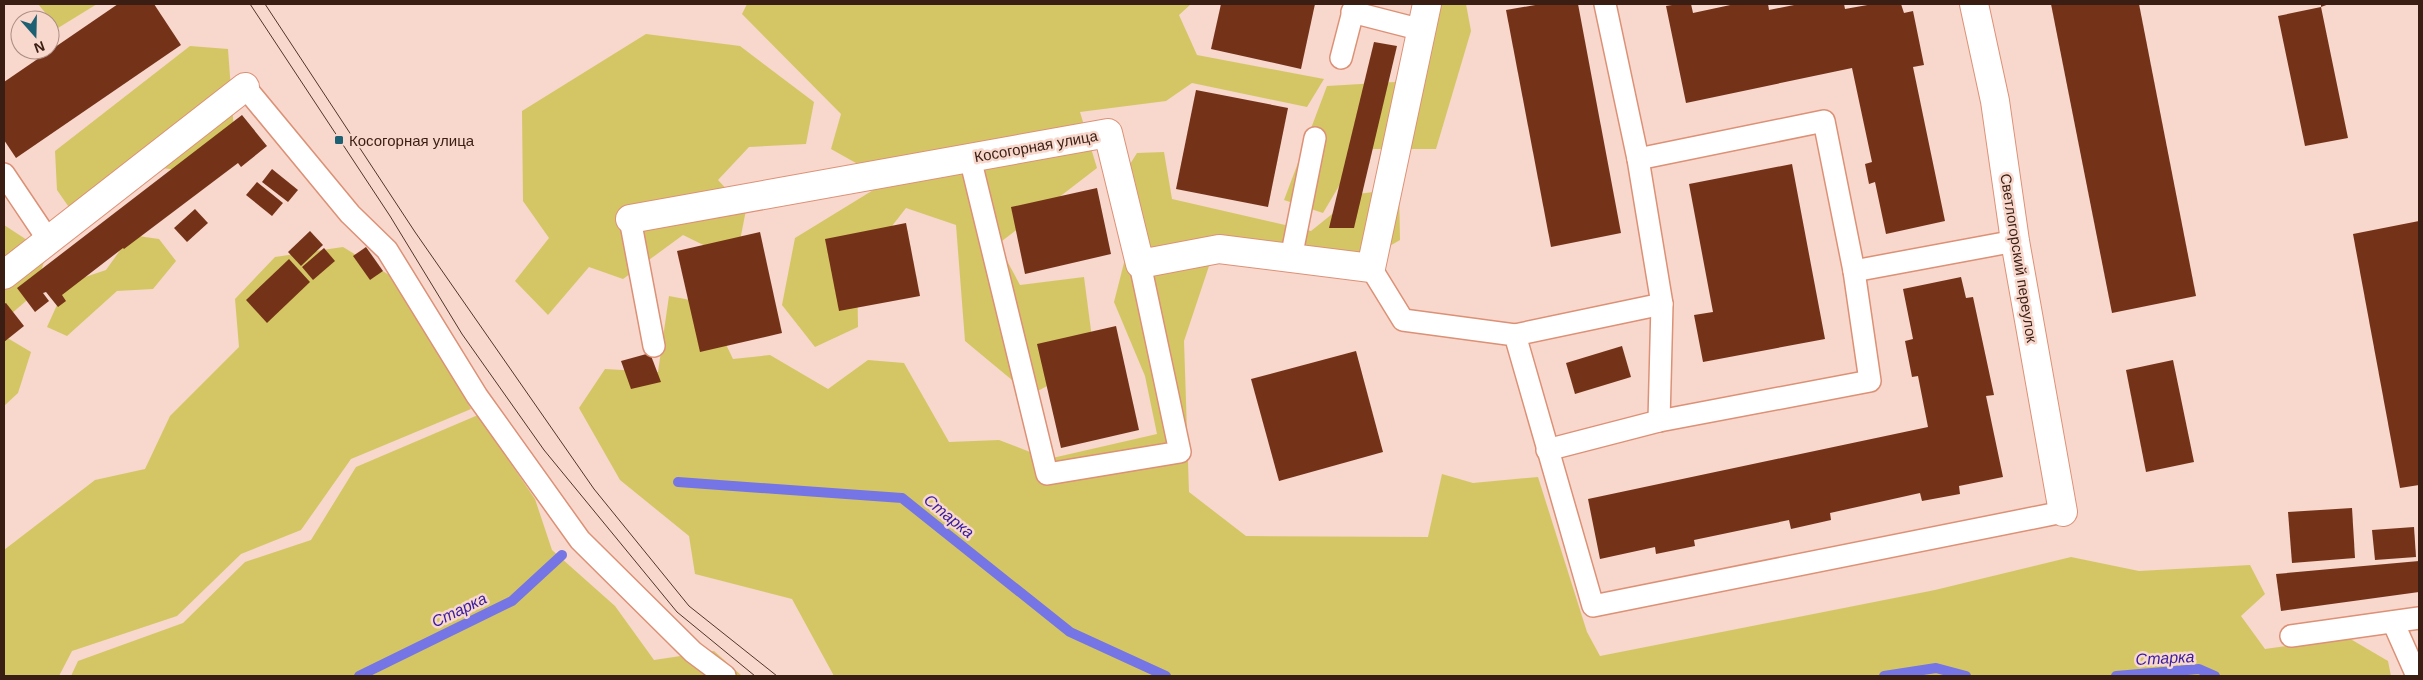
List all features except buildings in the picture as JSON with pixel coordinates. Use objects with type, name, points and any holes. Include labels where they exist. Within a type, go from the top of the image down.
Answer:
[{"type":"street","points":[[1140,264],[1219,249],[1371,268],[1427,4]]},
{"type":"street","name":"Светлогорский переулок","points":[[1974,4],[1995,100],[2015,241],[2063,512]]},
{"type":"street","points":[[4,275],[245,87]]},
{"type":"street","name":"Косогорная улица","points":[[630,219],[1108,133],[1140,264]]},
{"type":"lane","points":[[1605,4],[1638,159],[1662,304],[1659,421]]},
{"type":"lane","points":[[1341,58],[1353,8],[1422,30]]},
{"type":"lane","points":[[245,87],[350,214],[387,250],[478,396],[580,540],[693,652],[725,676]]},
{"type":"lane","points":[[1546,450],[1659,421],[1870,381],[1854,271],[1824,121],[1638,159]]},
{"type":"lane","points":[[1291,258],[1315,138]]},
{"type":"lane","points":[[970,158],[1047,474],[1180,452],[1140,264]]},
{"type":"lane","points":[[4,174],[49,241]]},
{"type":"lane","points":[[630,219],[654,346]]},
{"type":"lane","points":[[1854,271],[2015,241]]},
{"type":"lane","points":[[1371,268],[1403,320],[1515,336],[1662,304]]},
{"type":"lane","points":[[1515,336],[1546,450],[1593,606],[2063,512]]},
{"type":"lane","points":[[2291,636],[2419,618]]},
{"type":"lane","points":[[2393,622],[2417,676]]},
{"type":"shaded area","points":[[38,4],[97,4],[60,27],[60,10],[43,10]]},
{"type":"shaded area","points":[[747,4],[1191,4],[1179,15],[1197,55],[1324,79],[1307,107],[1192,83],[1166,101],[1080,112],[1097,168],[998,244],[1020,285],[1084,277],[1095,361],[1030,395],[965,341],[956,225],[906,208],[857,271],[858,327],[815,347],[782,305],[795,238],[888,181],[831,149],[841,114],[742,14]]},
{"type":"shaded area","points":[[1415,4],[1466,4],[1471,31],[1436,149],[1361,149],[1323,213],[1284,200],[1327,86],[1395,82],[1417,23]]},
{"type":"shaded area","points":[[646,34],[740,46],[814,102],[806,144],[749,147],[718,180],[746,210],[736,261],[683,235],[623,279],[589,267],[548,315],[515,281],[549,238],[523,201],[522,111]]},
{"type":"shaded area","points":[[190,46],[228,49],[234,131],[188,171],[134,165],[73,213],[57,190],[55,151]]},
{"type":"shaded area","points":[[1164,152],[1172,199],[1311,231],[1357,194],[1399,189],[1400,240],[1362,262],[1210,263],[1184,341],[1189,492],[1246,536],[1428,537],[1442,474],[1473,483],[1538,477],[1587,632],[1600,656],[1935,590],[2071,557],[2139,571],[2250,565],[2265,594],[2241,616],[2265,649],[2347,637],[2388,661],[2391,676],[834,676],[792,599],[695,574],[689,536],[620,480],[579,408],[605,369],[658,372],[669,296],[706,303],[733,359],[770,355],[828,389],[868,360],[904,363],[949,442],[999,440],[1048,459],[1157,434],[1145,376],[1114,302],[1126,255],[1113,191],[1137,153]]},
{"type":"shaded area","points":[[4,225],[47,253],[33,295],[4,320]]},
{"type":"shaded area","points":[[131,235],[159,239],[176,261],[153,289],[117,291],[67,336],[47,327],[67,283],[106,270]]},
{"type":"shaded area","points":[[343,247],[404,284],[471,409],[351,459],[301,530],[241,554],[177,616],[72,651],[59,676],[4,676],[4,550],[95,480],[145,469],[170,416],[239,347],[235,299],[275,257]]},
{"type":"shaded area","points":[[4,336],[31,352],[18,393],[4,406]]},
{"type":"shaded area","points":[[478,415],[535,499],[552,550],[615,606],[654,660],[714,651],[742,676],[71,676],[78,661],[183,623],[245,562],[311,540],[356,467]]},
{"type":"waterway","name":"Старка","points":[[678,482],[902,498],[1070,632],[1166,676]]},
{"type":"waterway","name":"Старка","points":[[359,676],[512,601],[562,555]]},
{"type":"waterway","name":"Старка","points":[[1884,676],[1936,668],[1966,676]]},
{"type":"waterway","name":"Старка","points":[[2116,676],[2199,669],[2215,676]]},
{"type":"tram line","points":[[250,4],[390,216],[462,334],[544,450],[677,612],[755,676]]},
{"type":"tram line","points":[[265,4],[415,232],[594,489],[689,606],[777,676]]},
{"type":"place","name":"Косогорная улица","points":[[339,140]]}]
